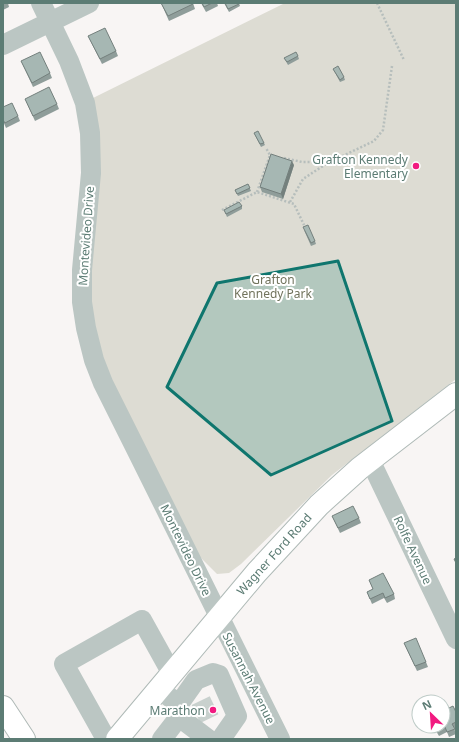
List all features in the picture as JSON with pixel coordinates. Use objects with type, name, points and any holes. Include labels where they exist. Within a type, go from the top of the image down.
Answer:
[{"type":"main road","name":"Wagner Ford Road","points":[[119,737],[218,618],[319,505],[370,460],[456,394]]},
{"type":"main road","points":[[3,707],[24,739]]},
{"type":"street","name":"Montevideo Drive","points":[[41,3],[69,61],[85,103],[90,133],[91,173],[82,270],[82,302],[86,328],[94,360],[103,383],[206,588],[218,618]]},
{"type":"street","points":[[3,45],[89,3]]},
{"type":"street","name":"Rolfe Avenue","points":[[370,460],[456,639]]},
{"type":"street","name":"Susannah Avenue","points":[[218,618],[280,739]]},
{"type":"street","points":[[119,737],[64,664],[142,620],[165,682],[185,712],[208,739]]},
{"type":"street","points":[[162,739],[185,712],[196,680],[213,673],[219,675],[226,702],[237,716],[221,739]]},
{"type":"street","points":[[226,702],[254,688]]},
{"type":"path","points":[[377,3],[404,60]]},
{"type":"path","points":[[290,202],[302,179],[330,162],[374,141],[383,130],[392,66]]},
{"type":"path","points":[[266,148],[270,155],[276,157]]},
{"type":"path","points":[[222,210],[257,192],[270,155]]},
{"type":"path","points":[[283,158],[302,162],[330,162]]},
{"type":"path","points":[[257,192],[294,204],[304,225]]},
{"type":"highlighted area","points":[[338,261],[392,421],[271,475],[167,387],[217,283]]},
{"type":"green space","name":"Grafton Kennedy Park","points":[[285,3],[456,3],[456,379],[332,475],[241,564],[229,573],[217,574],[198,555],[114,390],[96,342],[89,294],[91,99]]},
{"type":"building","points":[[161,3],[193,3],[193,4],[168,16]]},
{"type":"building","points":[[202,3],[212,3],[204,7]]},
{"type":"building","points":[[225,3],[239,3],[239,4],[228,9]]},
{"type":"building","points":[[105,28],[116,51],[100,59],[88,36]]},
{"type":"building","points":[[40,52],[50,73],[32,83],[21,61]]},
{"type":"building","points":[[296,52],[298,56],[287,62],[284,58]]},
{"type":"building","points":[[338,66],[344,77],[340,80],[333,69]]},
{"type":"building","points":[[49,87],[57,104],[33,116],[25,99]]},
{"type":"building","points":[[12,103],[18,116],[5,123],[3,120],[3,107]]},
{"type":"building","points":[[258,131],[264,143],[260,144],[254,133]]},
{"type":"building","points":[[271,154],[292,161],[281,194],[260,187]]},
{"type":"building","points":[[248,184],[250,188],[237,194],[235,190]]},
{"type":"building","points":[[239,202],[242,206],[226,214],[224,210]]},
{"type":"building","points":[[308,225],[315,241],[311,243],[303,227]]},
{"type":"building","points":[[353,506],[359,518],[338,528],[332,516]]},
{"type":"building","points":[[383,573],[394,594],[385,598],[383,593],[370,599],[367,592],[373,589],[369,580]]},
{"type":"building","points":[[416,638],[426,662],[415,666],[404,643]]},
{"type":"building","points":[[453,706],[456,712],[456,722],[452,724],[455,729],[451,730],[451,707]]},
{"type":"tunnel","points":[[196,714],[221,702]]},
{"type":"place","name":"Grafton Kennedy Elementary","points":[[416,166]]},
{"type":"place","name":"Marathon","points":[[213,710]]}]
